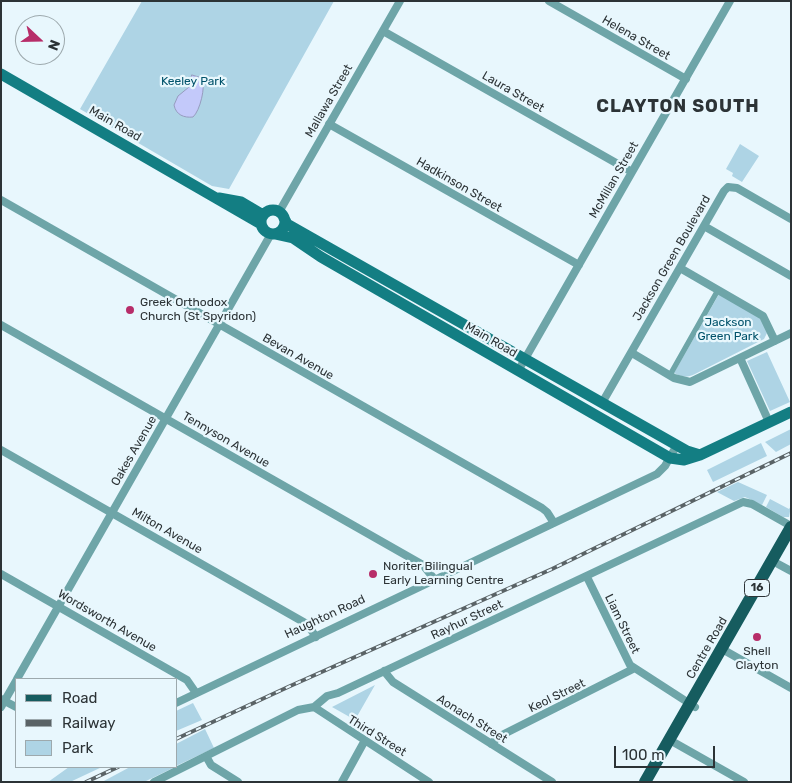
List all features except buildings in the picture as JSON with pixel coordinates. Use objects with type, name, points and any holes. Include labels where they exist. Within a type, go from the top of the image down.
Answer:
[{"type":"main road","name":"Main Road","points":[[1,74],[215,197],[242,202],[262,219]]},
{"type":"main road","points":[[271,210],[282,215],[284,226],[273,234],[264,231],[262,219],[271,210]]},
{"type":"main road","name":"Main Road","points":[[282,215],[287,224],[677,445]]},
{"type":"main road","name":"Main Road","points":[[273,234],[293,238],[321,257],[404,306],[670,458]]},
{"type":"main road","points":[[404,306],[410,294]]},
{"type":"main road","points":[[564,397],[571,385]]},
{"type":"main road","points":[[670,458],[684,460],[700,455],[791,412]]},
{"type":"main road","points":[[677,445],[700,455]]},
{"type":"main road","name":"Centre Road","points":[[645,782],[692,706],[791,527]]},
{"type":"main road","name":"Centre Road","points":[[724,650],[791,542]]},
{"type":"main road","name":"Centre Road","points":[[652,782],[675,743],[692,706]]},
{"type":"street","name":"Mallawa Street","points":[[282,215],[329,124],[400,1]]},
{"type":"street","name":"Helena Street","points":[[550,1],[686,79]]},
{"type":"street","name":"McMillan Street","points":[[518,371],[730,1]]},
{"type":"street","name":"Laura Street","points":[[383,31],[632,172]]},
{"type":"street","name":"Hadkinson Street","points":[[329,124],[579,265]]},
{"type":"street","name":"Jackson Green Boulevard","points":[[602,403],[724,191],[732,187],[791,219]]},
{"type":"street","name":"Bevan Avenue","points":[[1,200],[542,508],[548,512],[554,523]]},
{"type":"street","points":[[704,226],[791,276]]},
{"type":"street","name":"Oakes Avenue","points":[[18,678],[219,325],[273,234]]},
{"type":"street","points":[[680,268],[763,316],[775,341]]},
{"type":"street","points":[[670,375],[718,290]]},
{"type":"street","name":"Tennyson Avenue","points":[[1,325],[424,565],[435,580]]},
{"type":"street","points":[[632,353],[670,375],[690,382],[791,333]]},
{"type":"street","points":[[740,358],[769,422]]},
{"type":"street","name":"Haughton Road","points":[[178,702],[657,474],[670,458],[677,445]]},
{"type":"street","name":"Milton Avenue","points":[[1,450],[307,624],[316,637]]},
{"type":"street","name":"Rayhur Street","points":[[154,782],[298,710],[314,707],[334,693],[338,693],[587,577],[656,542],[743,502],[752,504],[791,527]]},
{"type":"street","points":[[778,564],[791,571]]},
{"type":"street","name":"Wordsworth Avenue","points":[[1,574],[187,680],[196,693]]},
{"type":"street","name":"Liam Street","points":[[587,577],[633,669],[692,706]]},
{"type":"street","points":[[724,650],[791,688]]},
{"type":"street","name":"Keol Street","points":[[491,744],[498,737],[633,669]]},
{"type":"street","name":"Aonach Street","points":[[384,671],[393,682],[552,782]]},
{"type":"street","name":"Oakes Avenue","points":[[3,702],[15,683]]},
{"type":"street","points":[[3,702],[15,707]]},
{"type":"street","name":"Third Street","points":[[314,707],[364,742],[429,782]]},
{"type":"street","points":[[342,782],[364,742]]},
{"type":"street","points":[[675,743],[744,782]]},
{"type":"street","points":[[206,756],[211,765],[238,782]]},
{"type":"green space","name":"Keeley Park","points":[[142,1],[334,1],[229,189],[212,186],[80,109]]},
{"type":"green space","points":[[740,144],[759,156],[742,182],[732,176],[733,173],[726,169]]},
{"type":"green space","name":"Jackson Green Park","points":[[719,294],[759,317],[765,325],[767,333],[764,339],[692,375],[684,376],[674,373]]},
{"type":"green space","points":[[767,352],[790,402],[770,411],[747,361]]},
{"type":"green space","points":[[791,429],[791,444],[776,452],[765,442]]},
{"type":"green space","points":[[761,443],[767,456],[713,482],[707,470]]},
{"type":"green space","points":[[738,482],[767,495],[762,505],[745,497],[734,501],[717,492]]},
{"type":"green space","points":[[770,499],[789,509],[791,506],[789,517],[783,517],[766,507]]},
{"type":"green space","points":[[375,685],[355,720],[332,707]]},
{"type":"green space","points":[[193,703],[202,720],[178,730],[178,710]]},
{"type":"green space","points":[[205,729],[214,748],[178,765],[178,743]]},
{"type":"green space","points":[[68,768],[100,768],[70,782],[48,782]]},
{"type":"green space","points":[[128,768],[173,768],[144,782],[102,782]]},
{"type":"water","points":[[192,75],[202,78],[203,92],[196,114],[193,117],[187,117],[181,115],[174,105],[178,96],[189,87]]},
{"type":"railway","points":[[178,738],[552,569],[791,453]]},
{"type":"railway","points":[[86,782],[116,768]]},
{"type":"place","name":"Greek Orthodox Church (St Spyridon)","points":[[130,310]]},
{"type":"place","name":"Noriter Bilingual Early Learning Centre","points":[[373,574]]},
{"type":"place","name":"Shell Clayton","points":[[757,637]]},
{"type":"district","name":"CLAYTON SOUTH","points":[[678,107]]}]
